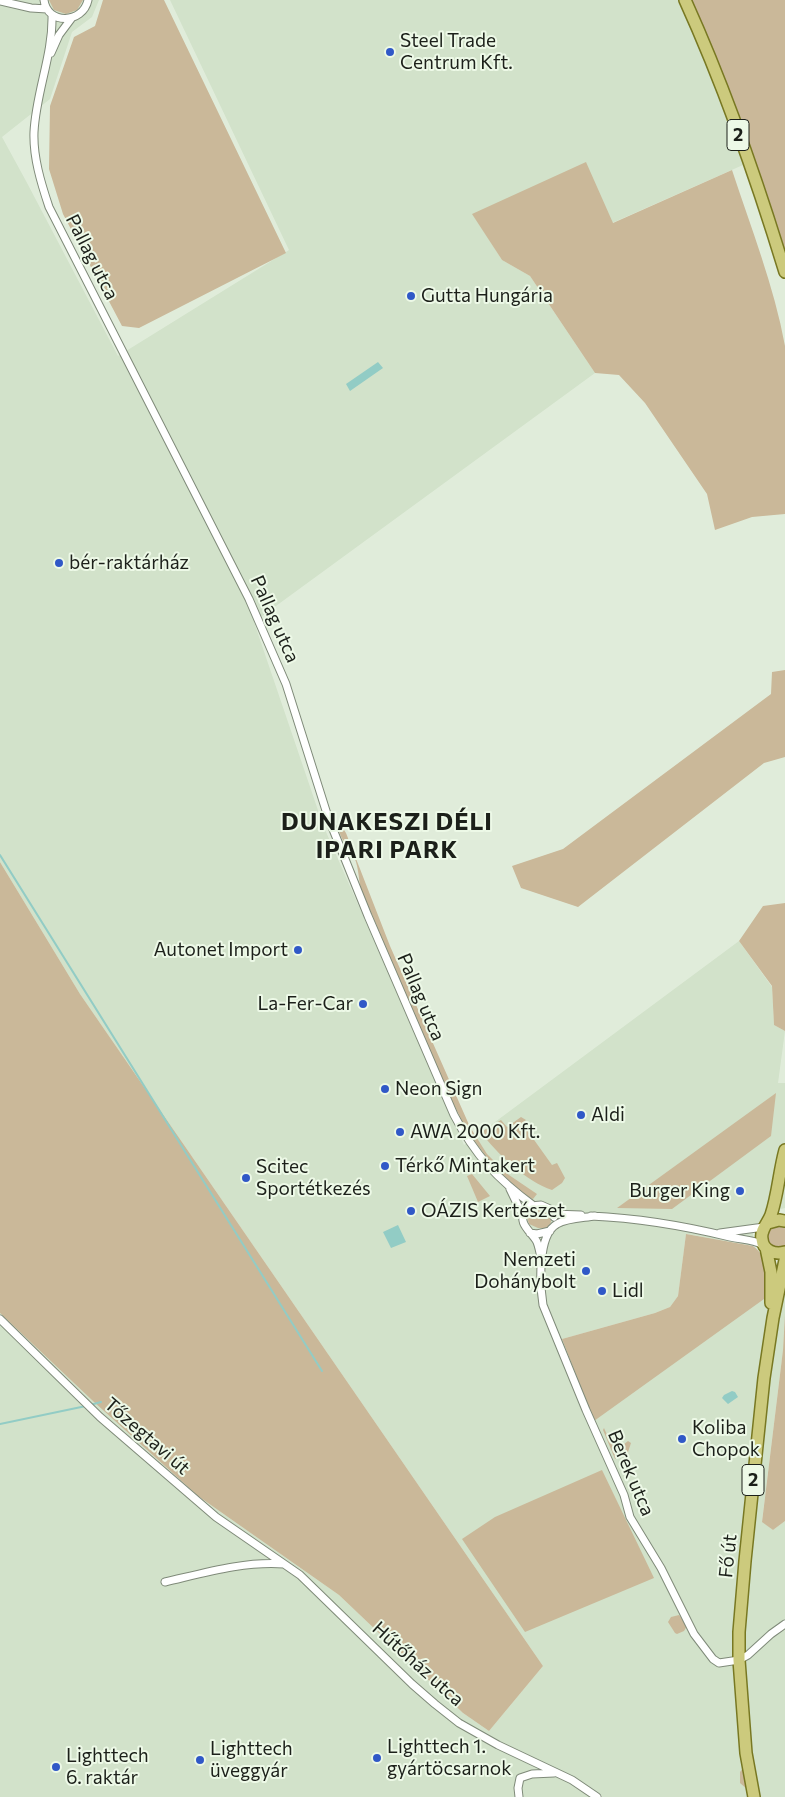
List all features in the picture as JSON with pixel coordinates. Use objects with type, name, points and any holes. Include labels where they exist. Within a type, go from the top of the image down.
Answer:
[{"type":"main road","name":"2","points":[[685,0],[701,35],[722,91],[785,272]]},
{"type":"main road","name":"2","points":[[764,1246],[762,1233],[775,1203],[785,1150]]},
{"type":"main road","points":[[766,1225],[780,1220],[785,1221]]},
{"type":"main road","points":[[764,1246],[777,1254],[785,1252]]},
{"type":"main road","name":"Fő út","points":[[764,1246],[771,1272],[773,1318]]},
{"type":"main road","name":"Fő út","points":[[754,1797],[746,1753],[739,1660],[739,1632],[763,1387],[773,1318],[785,1260]]},
{"type":"street","points":[[0,1],[11,0]]},
{"type":"street","points":[[44,0],[49,12],[50,41],[46,65]]},
{"type":"street","points":[[0,1],[49,12],[63,19],[78,15],[84,10],[88,0]]},
{"type":"street","points":[[46,65],[59,35],[71,18]]},
{"type":"street","name":"Pallag utca","points":[[46,65],[36,110],[34,134],[41,184],[49,207],[250,599],[286,684],[328,817],[368,916],[454,1115],[467,1140],[483,1161],[506,1184],[534,1206]]},
{"type":"street","name":"Pallag utca","points":[[506,1184],[523,1216]]},
{"type":"street","points":[[555,1224],[553,1214],[546,1206],[534,1206],[526,1211],[523,1216],[523,1223],[530,1233],[536,1234],[550,1231],[555,1224],[566,1220],[595,1216]]},
{"type":"street","points":[[553,1214],[634,1220],[754,1240],[764,1246]]},
{"type":"street","points":[[717,1233],[766,1225]]},
{"type":"street","name":"Berek utca","points":[[550,1231],[545,1240],[541,1264],[540,1286],[543,1305],[586,1410],[624,1495],[630,1516],[661,1568],[694,1634],[713,1659],[719,1662],[739,1660]]},
{"type":"street","name":"Berek utca","points":[[530,1233],[537,1242],[541,1264]]},
{"type":"street","name":"Tőzegtavi út","points":[[0,1319],[100,1417],[216,1517],[284,1564]]},
{"type":"street","points":[[165,1582],[226,1568],[264,1562],[284,1564]]},
{"type":"street","name":"Hűtőház utca","points":[[284,1564],[300,1575],[412,1684],[459,1722],[498,1745],[572,1780],[597,1797]]},
{"type":"street","points":[[739,1660],[748,1655],[785,1624]]},
{"type":"street","points":[[526,1775],[528,1759]]},
{"type":"street","points":[[520,1797],[518,1783],[520,1778],[526,1775],[558,1773]]},
{"type":"shaded area","points":[[0,0],[99,0],[92,17],[72,32],[50,99],[2,137],[118,356],[289,250],[170,0],[685,0],[752,161],[612,223],[473,214],[502,260],[530,276],[595,373],[254,622],[323,825],[464,1145],[739,941],[772,987],[774,1025],[785,1031],[778,1083],[785,1083],[785,1208],[769,1212],[760,1222],[753,1226],[753,1246],[686,1234],[678,1296],[670,1307],[562,1339],[593,1420],[765,1264],[785,1263],[783,1350],[762,1521],[773,1530],[785,1521],[785,1797],[0,1797],[0,1313],[94,1402],[198,1496],[339,1595],[463,1713],[489,1731],[543,1666],[80,994],[0,862]]},
{"type":"shaded area","points":[[49,0],[83,0],[77,10],[66,14],[54,10]]},
{"type":"shaded area","points":[[103,0],[164,0],[286,253],[139,328],[122,326],[63,214],[49,169],[50,106],[74,37],[95,26]]},
{"type":"shaded area","points":[[685,0],[785,0],[785,260]]},
{"type":"shaded area","points":[[586,162],[613,223],[732,170],[775,301],[785,346],[785,514],[752,517],[715,530],[707,494],[645,403],[619,375],[595,373],[530,276],[502,260],[472,214]]},
{"type":"shaded area","points":[[785,670],[785,757],[764,763],[578,907],[521,888],[512,866],[563,849],[771,694],[772,672]]},
{"type":"shaded area","points":[[340,824],[346,833],[390,946],[470,1127],[487,1154],[506,1173],[537,1194],[533,1199],[524,1195],[491,1163],[467,1131],[448,1093],[361,889],[356,862],[340,834],[337,825]]},
{"type":"shaded area","points":[[0,862],[80,994],[543,1666],[489,1731],[463,1713],[339,1595],[198,1496],[94,1402],[0,1313]]},
{"type":"shaded area","points":[[785,903],[785,1031],[774,1025],[772,986],[739,941],[763,906]]},
{"type":"shaded area","points":[[776,1093],[771,1136],[672,1209],[617,1208]]},
{"type":"shaded area","points":[[521,1117],[526,1120],[522,1123],[552,1165],[557,1163],[565,1178],[562,1183],[552,1190],[532,1181],[513,1166],[481,1132],[501,1120],[507,1127]]},
{"type":"shaded area","points":[[472,1174],[490,1196],[478,1202],[467,1176]]},
{"type":"shaded area","points":[[538,1210],[549,1215],[551,1222],[548,1228],[538,1228],[529,1224],[529,1214],[532,1211]]},
{"type":"shaded area","points":[[776,1226],[785,1228],[785,1246],[777,1248],[768,1242],[770,1230]]},
{"type":"shaded area","points":[[686,1234],[753,1246],[762,1256],[764,1263],[764,1299],[594,1421],[562,1339],[670,1307],[678,1296]]},
{"type":"shaded area","points":[[785,1314],[785,1521],[773,1530],[762,1522],[783,1350]]},
{"type":"shaded area","points":[[604,1428],[608,1437],[616,1445],[623,1445],[628,1441],[631,1443],[628,1452],[615,1459],[603,1430]]},
{"type":"shaded area","points":[[602,1470],[654,1578],[525,1632],[462,1539],[495,1517]]},
{"type":"shaded area","points":[[679,1615],[687,1626],[684,1631],[677,1634],[668,1622],[671,1617]]},
{"type":"shaded area","points":[[744,1767],[748,1790],[740,1783],[740,1772]]},
{"type":"water","points":[[378,362],[383,368],[350,391],[346,384]]},
{"type":"water","points":[[398,1225],[406,1242],[391,1248],[383,1232]]},
{"type":"water","points":[[732,1391],[738,1397],[728,1404],[722,1398]]},
{"type":"waterway","points":[[0,855],[322,1371]]},
{"type":"waterway","points":[[90,1405],[101,1402]]},
{"type":"waterway","points":[[0,1424],[86,1406]]},
{"type":"place","name":"Steel Trade Centrum Kft.","points":[[390,52]]},
{"type":"place","name":"Gutta Hungária","points":[[411,296]]},
{"type":"place","name":"bér-raktárház","points":[[59,563]]},
{"type":"place","name":"Autonet Import","points":[[298,950]]},
{"type":"place","name":"La-Fer-Car","points":[[363,1004]]},
{"type":"place","name":"Neon Sign","points":[[385,1089]]},
{"type":"place","name":"Aldi","points":[[581,1115]]},
{"type":"place","name":"AWA 2000 Kft.","points":[[400,1132]]},
{"type":"place","name":"Térkő Mintakert","points":[[385,1166]]},
{"type":"place","name":"Scitec Sportétkezés","points":[[246,1178]]},
{"type":"place","name":"Burger King","points":[[740,1191]]},
{"type":"place","name":"OÁZIS Kertészet","points":[[411,1211]]},
{"type":"place","name":"Nemzeti Dohánybolt","points":[[586,1271]]},
{"type":"place","name":"Lidl","points":[[602,1291]]},
{"type":"place","name":"Koliba Chopok","points":[[682,1439]]},
{"type":"place","name":"Lighttech 1. gyártöcsarnok","points":[[377,1758]]},
{"type":"place","name":"Lighttech üveggyár","points":[[200,1760]]},
{"type":"place","name":"Lighttech 6. raktár","points":[[56,1767]]},
{"type":"district","name":"DUNAKESZI DÉLI IPARI PARK","points":[[387,836]]}]
